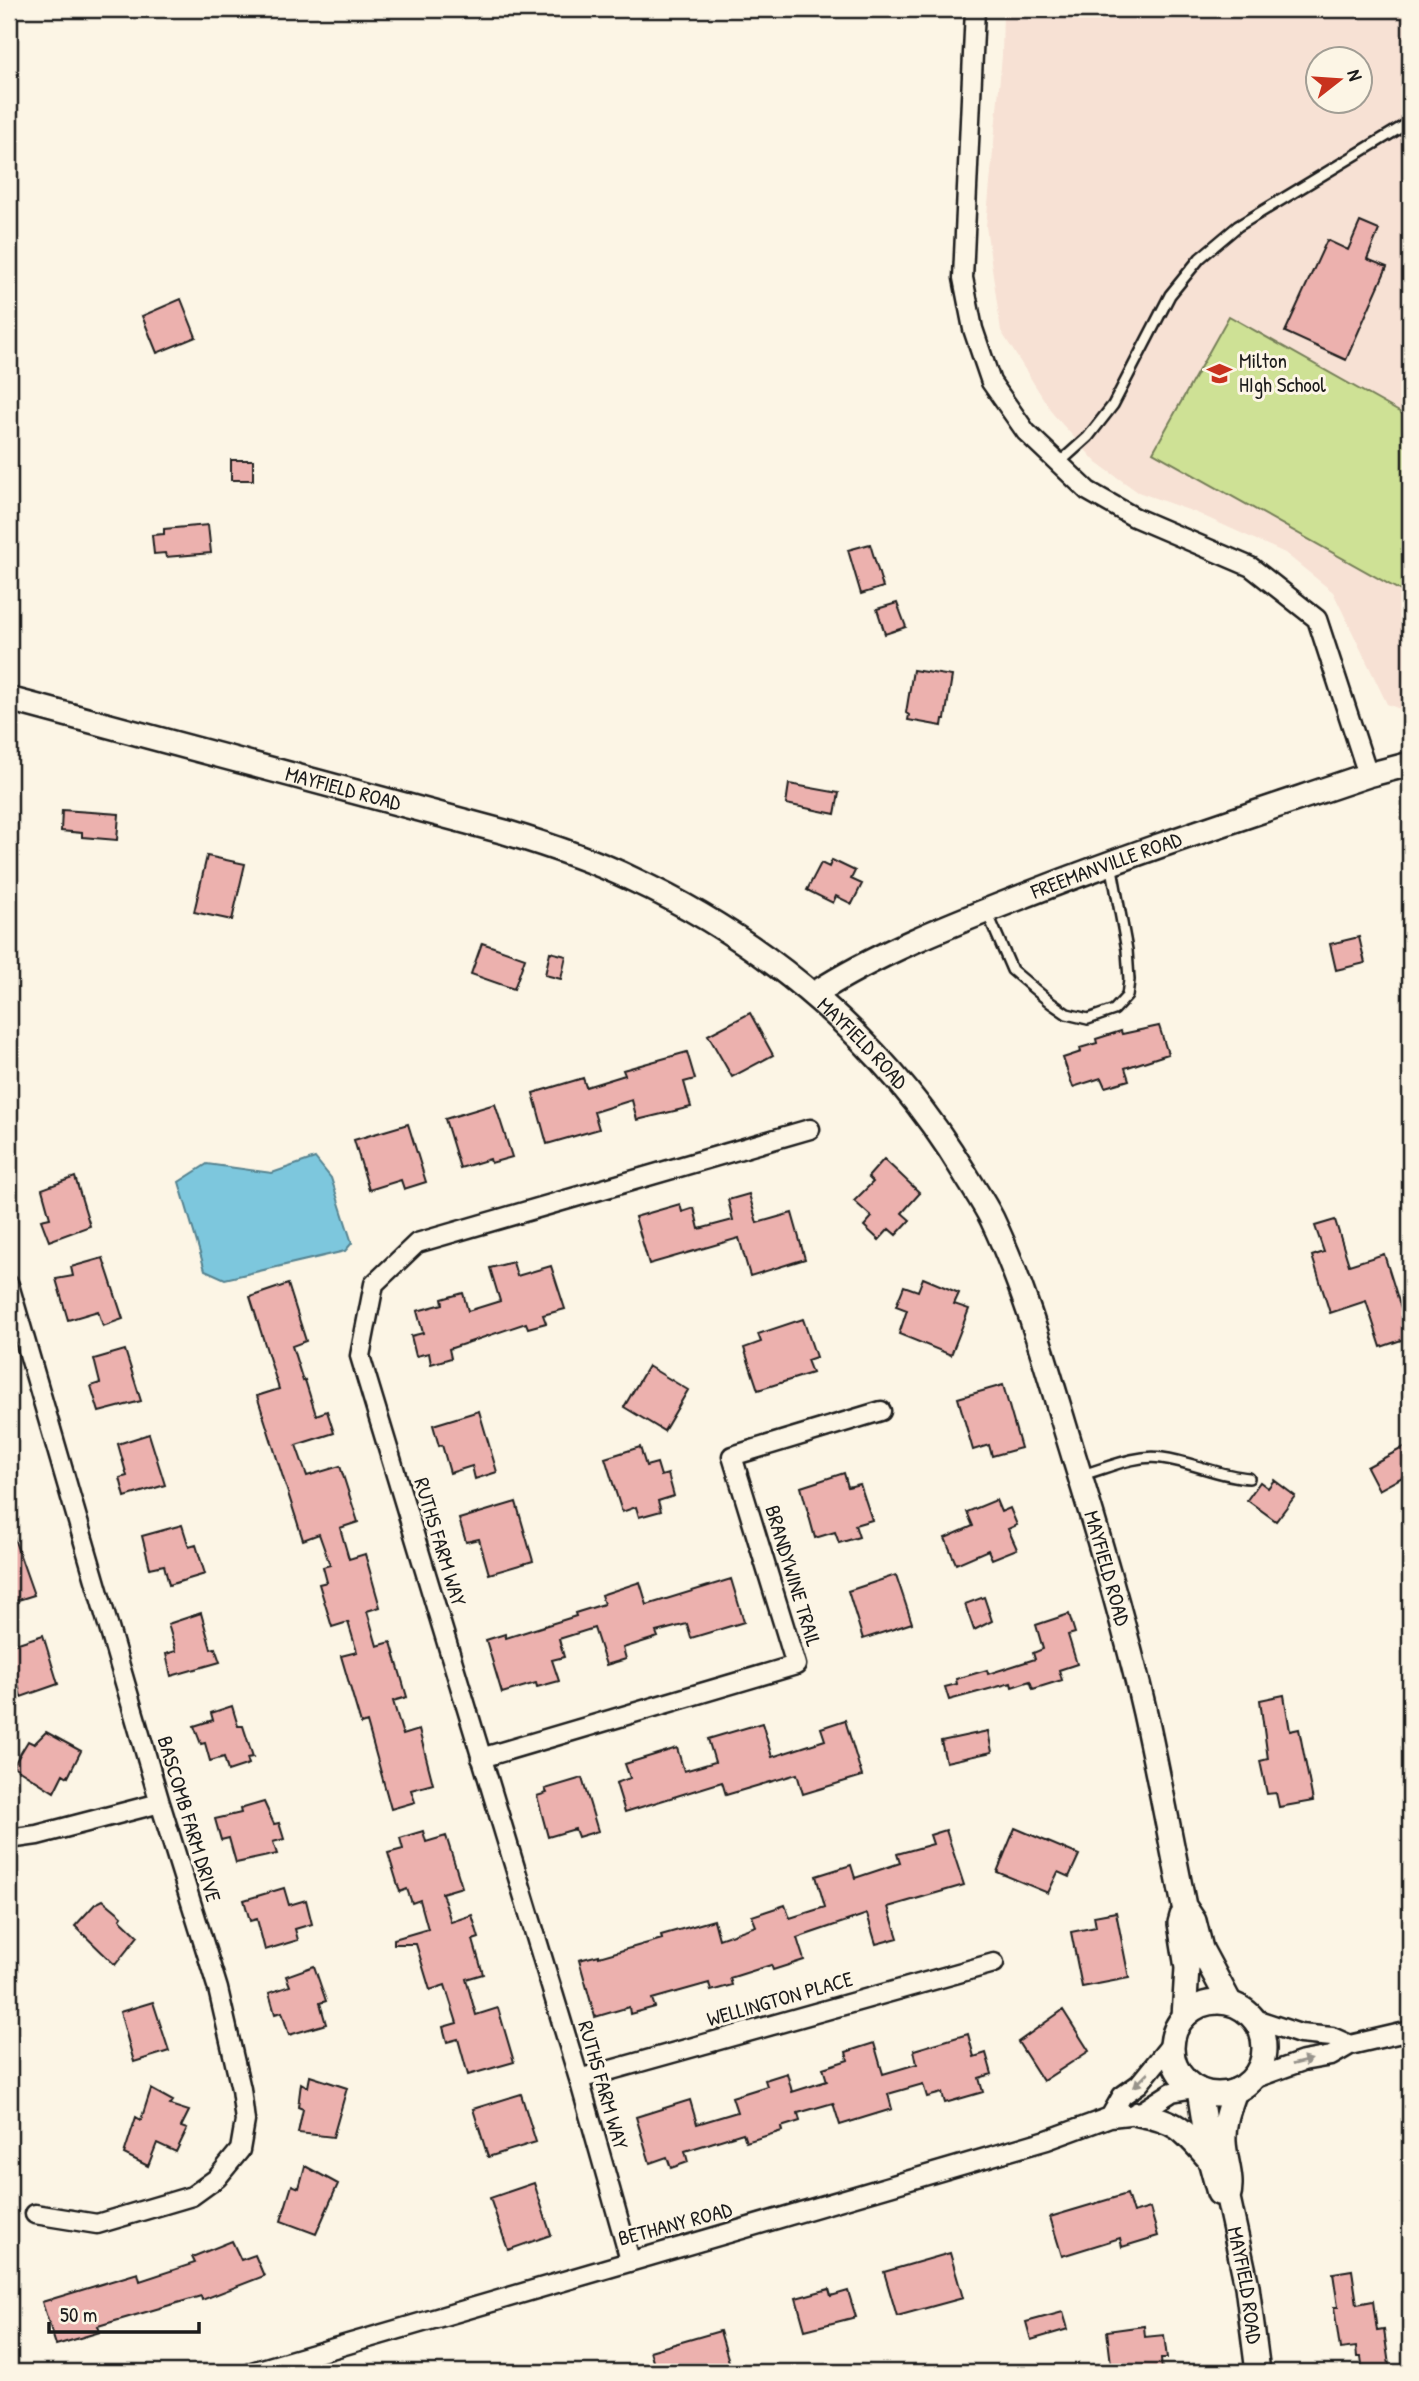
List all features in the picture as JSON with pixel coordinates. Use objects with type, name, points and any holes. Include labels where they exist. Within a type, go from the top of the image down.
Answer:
[{"type":"street","points":[[975,9],[962,278],[973,328],[991,382],[1026,432],[1088,491],[1134,517],[1251,567],[1317,619],[1368,775]]},
{"type":"street","name":"MAYFIELD ROAD","points":[[9,699],[505,832],[560,849],[632,878],[696,911],[756,950],[814,994],[880,1058],[933,1123],[990,1216],[1025,1296],[1105,1560],[1144,1712],[1184,1906],[1194,1921],[1200,1949],[1230,2003]]},
{"type":"street","name":"FREEMANVILLE ROAD","points":[[814,994],[853,969],[986,911],[1111,862],[1368,775],[1410,764]]},
{"type":"street","name":"RUTHS FARM WAY","points":[[630,2260],[579,2079],[360,1356],[374,1284],[417,1243],[810,1129]]},
{"type":"street","name":"BASCOMB FARM DRIVE","points":[[9,1284],[14,1323],[218,1989],[241,2089],[245,2121],[240,2150],[218,2178],[192,2196],[97,2224],[35,2214]]},
{"type":"street","name":"BRANDYWINE TRAIL","points":[[481,1758],[796,1665],[732,1456],[881,1411]]},
{"type":"street","points":[[9,1839],[37,1835],[160,1803]]},
{"type":"street","name":"MAYFIELD ROAD","points":[[1184,1906],[1180,1923],[1187,1968],[1184,2017]]},
{"type":"street","name":"WELLINGTON PLACE","points":[[579,2079],[994,1963]]},
{"type":"street","points":[[1350,2045],[1332,2038],[1300,2034],[1255,2019],[1238,2005],[1206,2002],[1192,2009],[1180,2021],[1172,2052],[1176,2067],[1185,2081],[1196,2089],[1214,2095],[1303,2061],[1331,2056],[1350,2045],[1410,2031]]},
{"type":"street","points":[[1244,2085],[1261,2067],[1265,2053],[1264,2039],[1255,2019]]},
{"type":"street","points":[[1110,2118],[1122,2096],[1139,2084],[1173,2042]]},
{"type":"street","name":"MAYFIELD ROAD","points":[[1244,2085],[1224,2121],[1224,2143],[1231,2189],[1228,2199],[1247,2286],[1258,2372]]},
{"type":"street","name":"MAYFIELD ROAD","points":[[1196,2089],[1218,2193],[1228,2199]]},
{"type":"street","name":"BETHANY ROAD","points":[[252,2372],[1034,2144],[1110,2118],[1138,2114],[1172,2092],[1196,2089]]},
{"type":"street","points":[[1138,2114],[1162,2119],[1185,2131],[1210,2160]]},
{"type":"lane","points":[[1059,463],[1088,437],[1108,413],[1170,295],[1205,253],[1238,226],[1410,122]]},
{"type":"lane","points":[[986,911],[1012,970],[1051,1003],[1067,1014],[1088,1019],[1115,1010],[1127,996],[1129,980],[1127,950],[1111,862]]},
{"type":"lane","points":[[1080,1476],[1139,1458],[1160,1457],[1212,1472],[1249,1478]]},
{"type":"shaded area","name":"Milton HIgh School","points":[[1003,9],[1410,9],[1410,713],[1387,704],[1333,592],[1285,553],[1197,513],[1138,492],[1097,463],[1053,414],[1001,331],[986,226],[1002,56]]},
{"type":"green space","points":[[1229,316],[1410,418],[1410,596],[1153,452]]},
{"type":"water","points":[[315,1158],[331,1178],[352,1243],[345,1251],[225,1279],[205,1270],[179,1182],[207,1164],[272,1173]]},
{"type":"building","points":[[1360,222],[1379,230],[1367,259],[1387,267],[1346,360],[1285,332],[1327,240],[1348,250]]},
{"type":"building","points":[[181,299],[196,337],[157,353],[142,316]]},
{"type":"building","points":[[231,460],[253,460],[253,480],[231,480]]},
{"type":"building","points":[[208,525],[211,553],[166,557],[165,553],[154,554],[152,535],[164,534],[164,529]]},
{"type":"building","points":[[870,544],[883,587],[861,594],[848,550]]},
{"type":"building","points":[[897,603],[906,627],[885,634],[877,609]]},
{"type":"building","points":[[913,670],[952,676],[942,726],[908,720],[909,715],[906,713]]},
{"type":"building","points":[[789,784],[839,793],[835,814],[786,804]]},
{"type":"building","points":[[62,810],[119,814],[117,840],[82,837],[82,833],[61,831]]},
{"type":"building","points":[[207,856],[245,864],[232,920],[194,912]]},
{"type":"building","points":[[832,860],[855,871],[851,879],[862,884],[852,904],[836,896],[833,903],[807,890],[821,863],[829,867]]},
{"type":"building","points":[[1359,937],[1365,963],[1336,970],[1330,944]]},
{"type":"building","points":[[482,943],[525,958],[514,989],[471,974]]},
{"type":"building","points":[[550,952],[566,956],[561,979],[545,975]]},
{"type":"building","points":[[750,1013],[773,1055],[732,1077],[708,1035]]},
{"type":"building","points":[[1159,1026],[1168,1054],[1125,1068],[1129,1080],[1105,1087],[1101,1078],[1073,1087],[1063,1058],[1081,1052],[1080,1048],[1097,1043],[1096,1039],[1121,1031],[1122,1034]]},
{"type":"building","points":[[687,1052],[695,1079],[684,1082],[691,1107],[637,1120],[632,1100],[594,1112],[599,1129],[547,1144],[533,1093],[583,1078],[586,1087],[625,1075],[623,1070]]},
{"type":"building","points":[[495,1104],[512,1157],[491,1163],[490,1159],[460,1168],[445,1119]]},
{"type":"building","points":[[408,1124],[426,1182],[404,1189],[401,1180],[369,1190],[354,1140]]},
{"type":"building","points":[[884,1159],[920,1193],[902,1213],[910,1220],[896,1235],[889,1229],[879,1240],[864,1226],[872,1217],[854,1201],[873,1182],[868,1177]]},
{"type":"building","points":[[75,1177],[90,1226],[49,1241],[41,1220],[50,1218],[42,1189]]},
{"type":"building","points":[[749,1194],[757,1223],[792,1213],[805,1259],[750,1276],[739,1238],[649,1264],[635,1217],[680,1204],[682,1212],[694,1208],[699,1229],[733,1220],[728,1200]]},
{"type":"building","points":[[1335,1220],[1349,1265],[1384,1254],[1410,1337],[1381,1347],[1366,1301],[1330,1313],[1312,1256],[1324,1252],[1315,1226]]},
{"type":"building","points":[[103,1258],[123,1319],[103,1326],[98,1311],[68,1320],[56,1279],[73,1276],[71,1267]]},
{"type":"building","points":[[513,1262],[517,1276],[551,1266],[565,1309],[543,1315],[546,1323],[528,1328],[526,1323],[449,1349],[451,1358],[431,1364],[429,1353],[416,1356],[411,1336],[423,1333],[417,1311],[443,1304],[442,1299],[463,1293],[468,1311],[500,1301],[490,1268]]},
{"type":"building","points":[[923,1278],[959,1293],[954,1304],[969,1309],[951,1355],[899,1334],[907,1310],[896,1306],[904,1286],[918,1291]]},
{"type":"building","points":[[288,1284],[306,1341],[292,1346],[316,1415],[327,1411],[334,1433],[296,1445],[307,1476],[340,1466],[358,1522],[340,1528],[349,1559],[365,1554],[380,1607],[367,1611],[377,1646],[391,1642],[407,1697],[393,1701],[403,1735],[419,1730],[433,1784],[411,1790],[415,1802],[391,1809],[367,1722],[361,1724],[341,1656],[357,1652],[348,1622],[332,1627],[319,1584],[327,1582],[323,1567],[330,1565],[319,1534],[303,1540],[257,1396],[279,1389],[250,1297]]},
{"type":"building","points":[[803,1319],[816,1357],[807,1360],[812,1373],[758,1390],[744,1348],[761,1342],[758,1334]]},
{"type":"building","points":[[125,1350],[141,1401],[99,1412],[91,1386],[100,1383],[94,1359]]},
{"type":"building","points":[[648,1366],[688,1390],[664,1431],[624,1407]]},
{"type":"building","points":[[1003,1385],[1021,1448],[992,1456],[989,1445],[973,1450],[958,1398]]},
{"type":"building","points":[[479,1411],[497,1472],[475,1479],[472,1466],[450,1473],[433,1425]]},
{"type":"building","points":[[149,1434],[165,1485],[125,1497],[120,1478],[127,1476],[118,1444]]},
{"type":"building","points":[[1410,1444],[1410,1473],[1379,1490],[1367,1467]]},
{"type":"building","points":[[640,1447],[646,1466],[657,1463],[661,1476],[668,1474],[674,1496],[658,1501],[661,1511],[639,1517],[636,1507],[622,1512],[605,1458]]},
{"type":"building","points":[[844,1473],[848,1487],[860,1484],[872,1520],[855,1525],[859,1537],[839,1543],[835,1532],[815,1538],[801,1487]]},
{"type":"building","points":[[1274,1480],[1295,1496],[1276,1521],[1247,1500],[1260,1482],[1268,1488]]},
{"type":"building","points":[[996,1500],[1001,1512],[1010,1508],[1017,1525],[1008,1529],[1017,1549],[992,1559],[988,1550],[956,1564],[945,1538],[973,1526],[967,1512]]},
{"type":"building","points":[[516,1502],[533,1561],[489,1574],[479,1539],[466,1542],[459,1519]]},
{"type":"building","points":[[182,1525],[189,1547],[196,1545],[205,1574],[169,1585],[164,1565],[150,1568],[142,1536]]},
{"type":"building","points":[[9,1530],[34,1595],[9,1603]]},
{"type":"building","points":[[896,1575],[912,1623],[863,1639],[848,1591]]},
{"type":"building","points":[[731,1579],[744,1622],[691,1638],[687,1624],[656,1632],[658,1637],[623,1648],[626,1659],[606,1665],[594,1628],[559,1639],[564,1657],[552,1660],[559,1681],[537,1687],[536,1683],[502,1693],[486,1640],[505,1634],[506,1638],[576,1616],[575,1613],[604,1604],[601,1595],[640,1582],[647,1605]]},
{"type":"building","points":[[984,1597],[992,1621],[974,1630],[965,1604]]},
{"type":"building","points":[[201,1613],[211,1649],[215,1648],[220,1662],[171,1676],[166,1654],[176,1651],[168,1624]]},
{"type":"building","points":[[1069,1614],[1075,1633],[1068,1635],[1077,1664],[1059,1670],[1062,1680],[1033,1689],[1030,1681],[1012,1687],[1011,1683],[949,1700],[945,1687],[957,1684],[956,1679],[987,1670],[988,1674],[1035,1659],[1033,1653],[1043,1649],[1036,1625]]},
{"type":"building","points":[[43,1635],[58,1684],[21,1697],[9,1646]]},
{"type":"building","points":[[1284,1695],[1290,1731],[1299,1729],[1313,1801],[1279,1807],[1276,1793],[1267,1794],[1260,1761],[1268,1759],[1260,1700]]},
{"type":"building","points":[[232,1706],[238,1726],[243,1726],[253,1757],[247,1758],[249,1764],[228,1771],[224,1757],[210,1761],[205,1743],[201,1744],[194,1726],[213,1720],[211,1713]]},
{"type":"building","points":[[845,1720],[862,1776],[803,1794],[797,1774],[726,1795],[722,1782],[625,1812],[616,1783],[630,1778],[625,1764],[677,1748],[684,1771],[715,1762],[708,1739],[762,1723],[772,1757],[825,1740],[821,1728]]},
{"type":"building","points":[[988,1731],[992,1752],[946,1762],[941,1741]]},
{"type":"building","points":[[46,1732],[81,1751],[68,1777],[63,1774],[54,1792],[13,1766],[28,1741],[34,1744]]},
{"type":"building","points":[[582,1778],[598,1831],[578,1837],[575,1829],[548,1837],[537,1796],[547,1793],[545,1789]]},
{"type":"building","points":[[264,1802],[274,1824],[279,1823],[284,1839],[273,1842],[277,1854],[236,1863],[229,1838],[221,1840],[215,1819],[241,1813],[240,1809]]},
{"type":"building","points":[[1015,1828],[1079,1855],[1069,1877],[1058,1872],[1048,1893],[997,1872]]},
{"type":"building","points":[[946,1830],[964,1885],[888,1907],[898,1938],[876,1944],[867,1914],[797,1938],[804,1960],[773,1970],[771,1965],[730,1978],[732,1985],[711,1991],[709,1983],[652,1999],[655,2007],[630,2014],[629,2007],[595,2017],[579,1960],[662,1939],[661,1935],[714,1920],[719,1939],[756,1926],[752,1916],[785,1905],[790,1918],[825,1907],[816,1876],[851,1865],[855,1878],[900,1863],[897,1854],[933,1844],[930,1835]]},
{"type":"building","points":[[423,1831],[426,1842],[446,1836],[462,1887],[442,1893],[451,1922],[472,1915],[479,1938],[473,1940],[483,1974],[466,1979],[476,2015],[498,2008],[514,2062],[468,2075],[458,2039],[447,2042],[443,2027],[457,2023],[445,1985],[430,1990],[416,1944],[394,1944],[394,1939],[428,1929],[420,1900],[412,1903],[407,1889],[400,1892],[388,1853],[403,1849],[400,1838]]},
{"type":"building","points":[[284,1888],[289,1905],[306,1900],[312,1924],[295,1929],[298,1940],[265,1950],[257,1919],[250,1921],[244,1900]]},
{"type":"building","points":[[103,1900],[122,1916],[120,1919],[138,1936],[115,1965],[75,1926],[95,1904]]},
{"type":"building","points":[[1116,1912],[1129,1978],[1082,1987],[1071,1932],[1096,1927],[1094,1916]]},
{"type":"building","points":[[314,1966],[326,2001],[320,2003],[326,2024],[289,2035],[282,2012],[275,2014],[269,1993],[290,1986],[286,1976]]},
{"type":"building","points":[[153,2002],[169,2051],[134,2062],[120,2012]]},
{"type":"building","points":[[1063,2010],[1089,2051],[1043,2081],[1018,2042]]},
{"type":"building","points":[[968,2034],[974,2057],[986,2053],[992,2074],[979,2078],[983,2092],[945,2103],[942,2093],[927,2097],[923,2084],[888,2094],[892,2109],[840,2125],[833,2103],[798,2113],[800,2121],[781,2127],[782,2131],[746,2142],[743,2133],[685,2151],[688,2162],[671,2168],[667,2157],[650,2163],[636,2117],[690,2100],[697,2124],[737,2112],[732,2097],[767,2086],[765,2080],[787,2073],[792,2092],[827,2081],[823,2068],[848,2060],[846,2052],[874,2043],[883,2074],[917,2064],[914,2050]]},
{"type":"building","points":[[310,2076],[347,2088],[333,2137],[298,2133],[303,2109],[298,2107],[301,2083],[308,2087]]},
{"type":"building","points":[[151,2089],[173,2101],[170,2105],[189,2111],[181,2127],[187,2129],[176,2152],[157,2143],[148,2166],[124,2154],[136,2117],[141,2120]]},
{"type":"building","points":[[521,2094],[536,2142],[488,2157],[473,2109]]},
{"type":"building","points":[[305,2166],[338,2184],[316,2234],[281,2221],[292,2185],[299,2188]]},
{"type":"building","points":[[534,2183],[551,2235],[508,2250],[490,2198]]},
{"type":"building","points":[[1127,2194],[1133,2213],[1150,2208],[1158,2236],[1122,2247],[1120,2238],[1062,2256],[1050,2217]]},
{"type":"building","points":[[232,2241],[241,2260],[255,2255],[264,2276],[202,2300],[201,2296],[98,2326],[100,2332],[56,2345],[42,2302],[138,2273],[140,2281],[195,2263],[192,2257]]},
{"type":"building","points":[[950,2253],[963,2298],[897,2316],[884,2272]]},
{"type":"building","points":[[1352,2270],[1357,2304],[1373,2301],[1377,2331],[1384,2330],[1390,2372],[1363,2372],[1361,2357],[1357,2357],[1356,2347],[1340,2349],[1334,2307],[1338,2307],[1333,2273]]},
{"type":"building","points":[[829,2289],[831,2296],[848,2291],[856,2317],[805,2330],[796,2298]]},
{"type":"building","points":[[1063,2312],[1068,2329],[1031,2340],[1026,2322]]},
{"type":"building","points":[[1144,2326],[1145,2337],[1164,2335],[1167,2358],[1161,2358],[1162,2372],[1112,2372],[1107,2331]]},
{"type":"building","points":[[720,2331],[732,2372],[656,2372],[650,2351]]},
{"type":"place","name":"Milton HIgh School","points":[[1219,373]]}]
